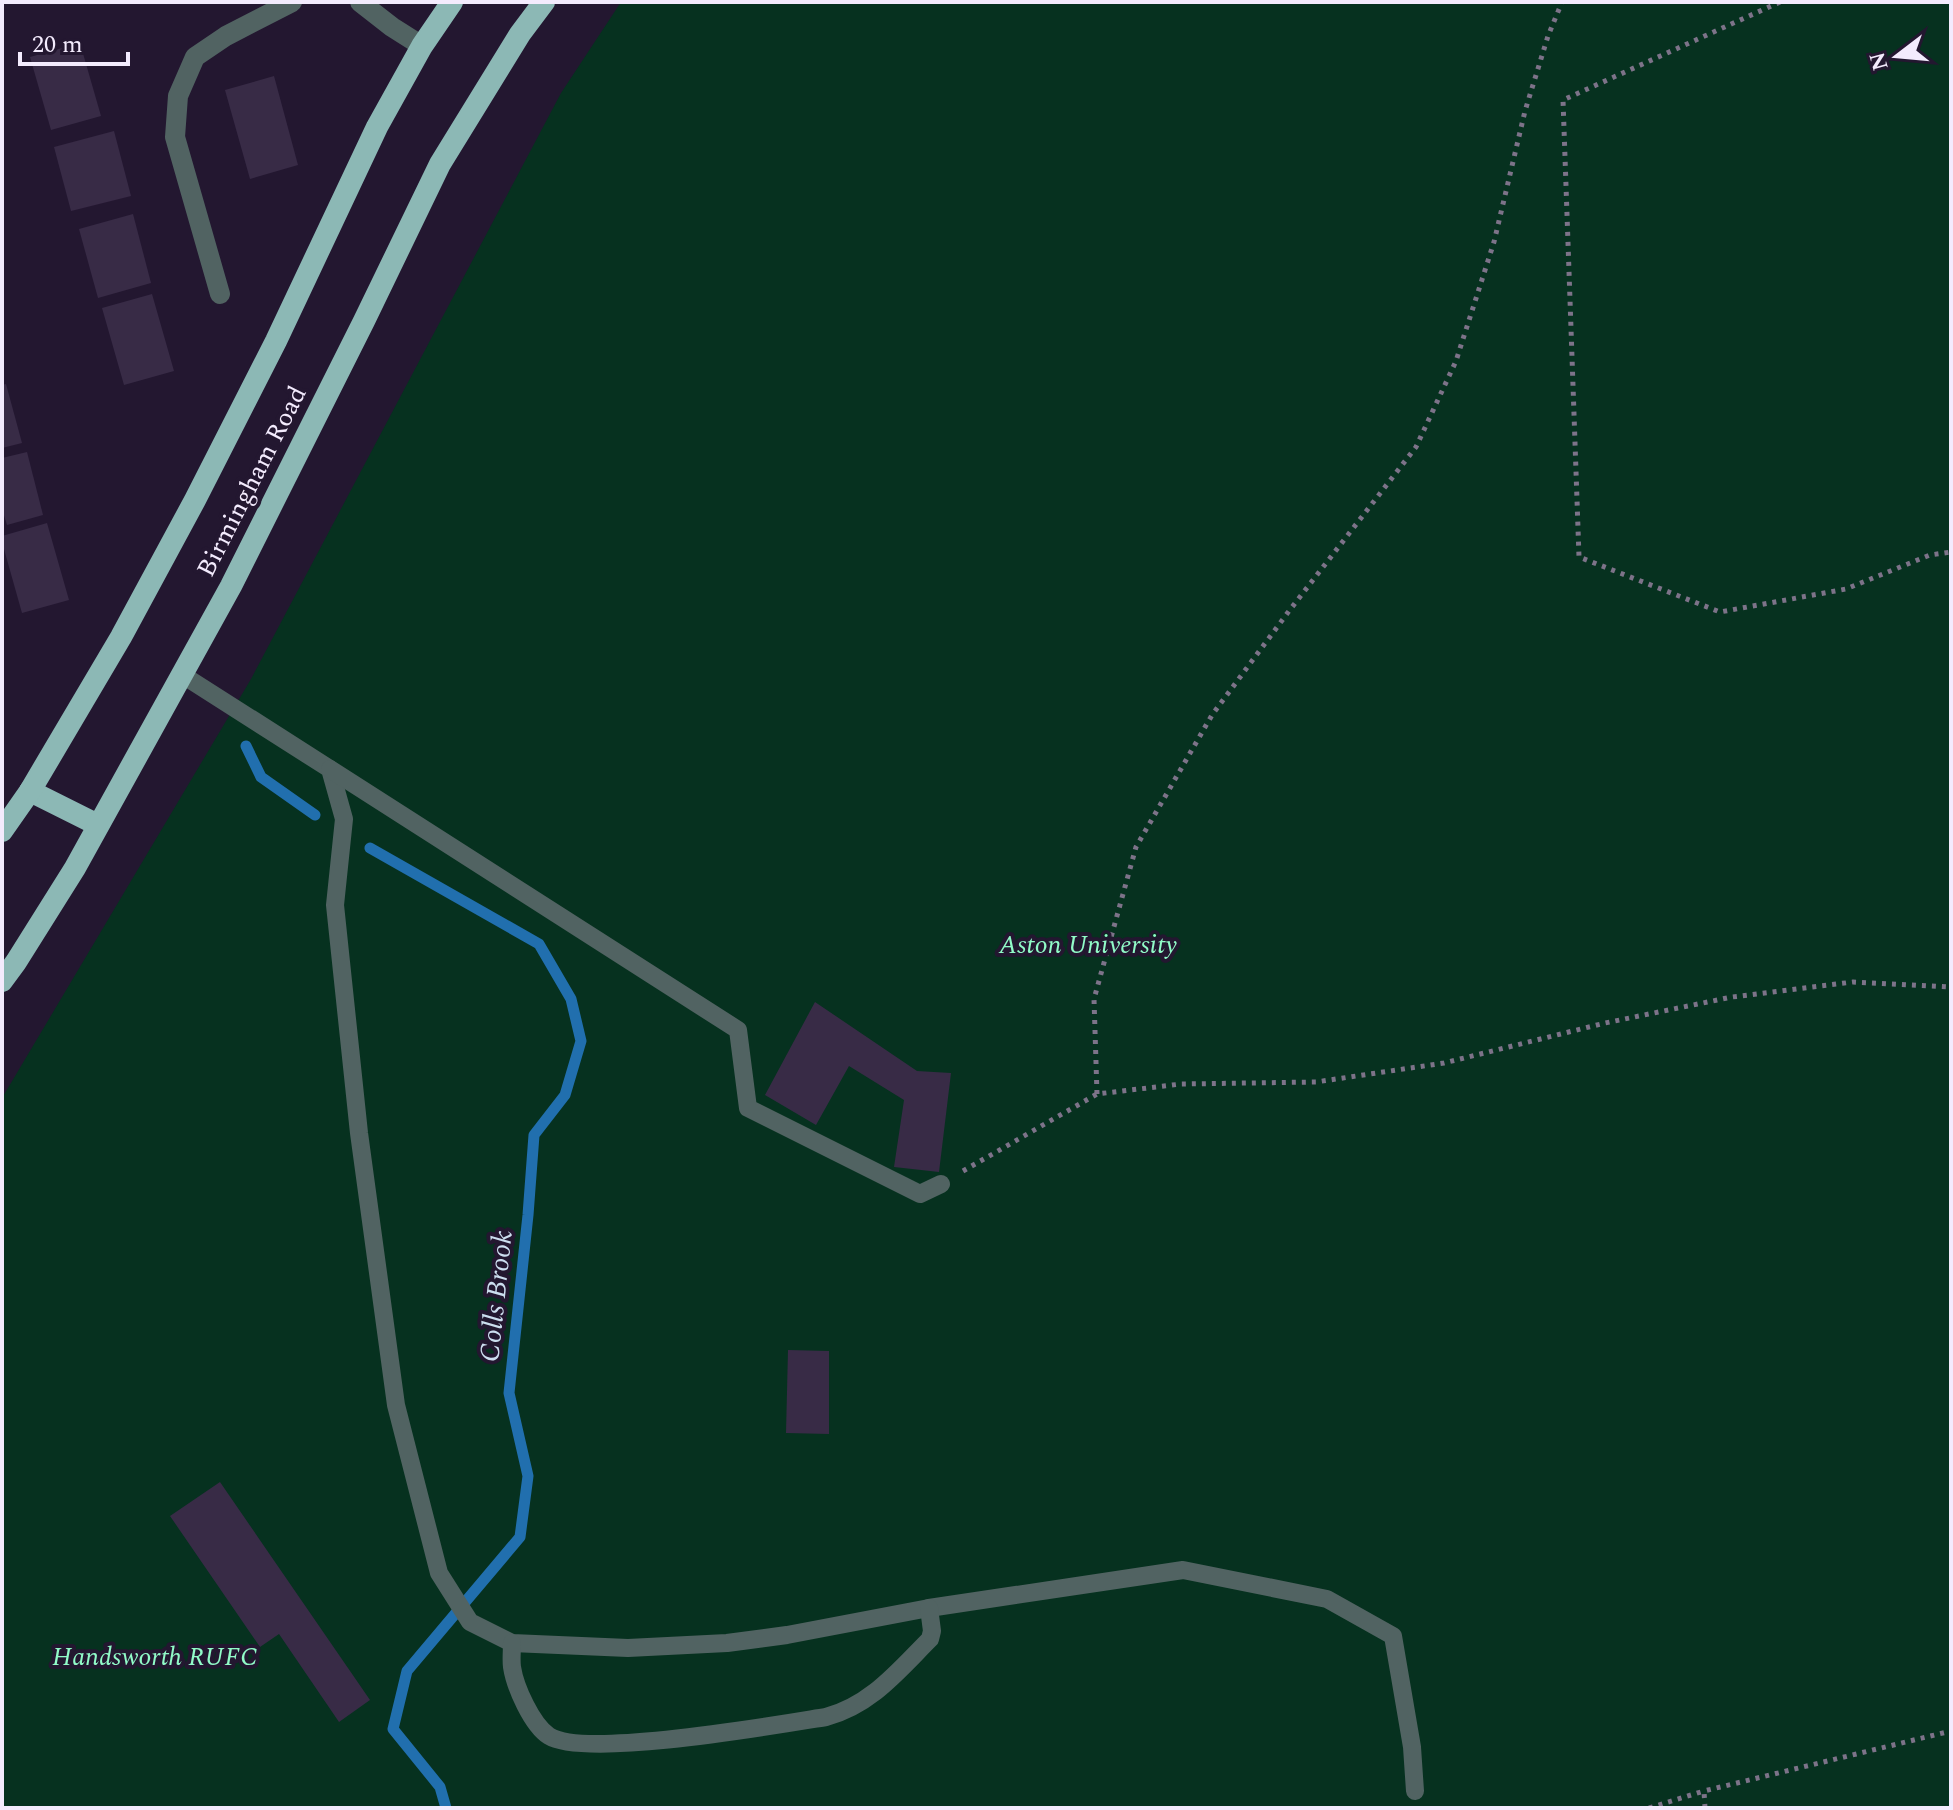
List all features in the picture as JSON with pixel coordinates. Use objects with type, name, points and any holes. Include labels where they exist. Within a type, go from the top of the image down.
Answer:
[{"type":"highway","name":"Birmingham Road","points":[[2,831],[30,791],[121,637],[276,341],[377,127],[422,46],[452,2]]},
{"type":"highway","name":"Birmingham Road","points":[[3,977],[75,868],[231,586],[440,164],[520,34],[544,2]]},
{"type":"highway","points":[[30,791],[98,825]]},
{"type":"street","points":[[220,294],[175,137],[178,96],[195,57],[226,36],[292,2]]},
{"type":"street","points":[[360,2],[422,46]]},
{"type":"lane","points":[[181,674],[738,1030],[748,1108],[920,1194],[941,1184]]},
{"type":"lane","points":[[330,769],[344,819],[335,905],[355,1103],[396,1405],[439,1573],[470,1622],[512,1643],[628,1648],[727,1643],[929,1608],[1183,1570],[1327,1599],[1393,1636],[1412,1747],[1415,1791]]},
{"type":"lane","points":[[512,1643],[512,1669],[528,1713],[537,1727],[550,1737],[583,1744],[690,1737],[846,1712],[884,1685],[930,1639],[929,1608]]},
{"type":"path","points":[[1097,1094],[1094,999],[1136,847],[1212,715],[1416,447],[1456,361],[1494,242],[1525,111],[1562,2]]},
{"type":"path","points":[[1780,2],[1563,100],[1579,557],[1720,612],[1846,589],[1930,555],[1951,552]]},
{"type":"path","points":[[941,1184],[1097,1094],[1181,1084],[1316,1082],[1444,1063],[1605,1023],[1732,997],[1853,982],[1951,987]]},
{"type":"path","points":[[1649,1808],[1704,1791],[1951,1731]]},
{"type":"path","points":[[1704,1791],[1705,1808]]},
{"type":"green space","name":"Aston University","points":[[621,2],[1951,2],[1951,1808],[2,1808],[2,1098],[251,679],[561,93]]},
{"type":"building","points":[[80,43],[101,116],[51,130],[30,57]]},
{"type":"building","points":[[274,76],[298,165],[250,179],[225,90]]},
{"type":"building","points":[[114,131],[131,196],[71,211],[54,147]]},
{"type":"building","points":[[133,214],[151,283],[98,298],[79,229]]},
{"type":"building","points":[[152,294],[174,371],[124,385],[102,308]]},
{"type":"building","points":[[6,384],[22,443],[2,448],[2,385]]},
{"type":"building","points":[[27,452],[43,515],[7,525],[2,509],[2,458]]},
{"type":"building","points":[[47,523],[69,600],[22,613],[2,536]]},
{"type":"building","points":[[815,1002],[917,1071],[951,1073],[939,1172],[894,1167],[904,1100],[849,1066],[816,1125],[765,1095]]},
{"type":"building","points":[[788,1350],[829,1351],[829,1434],[786,1433]]},
{"type":"building","points":[[220,1482],[370,1700],[339,1722],[279,1634],[260,1647],[170,1516]]},
{"type":"waterway","name":"Colls Brook","points":[[246,746],[261,777],[315,815]]},
{"type":"waterway","name":"Colls Brook","points":[[370,848],[539,944],[571,999],[581,1041],[565,1095],[534,1135],[509,1393],[528,1476],[520,1537],[407,1671],[393,1729],[440,1787],[446,1808]]},
{"type":"park label","name":"Handsworth RUFC","points":[[155,1656]]}]
